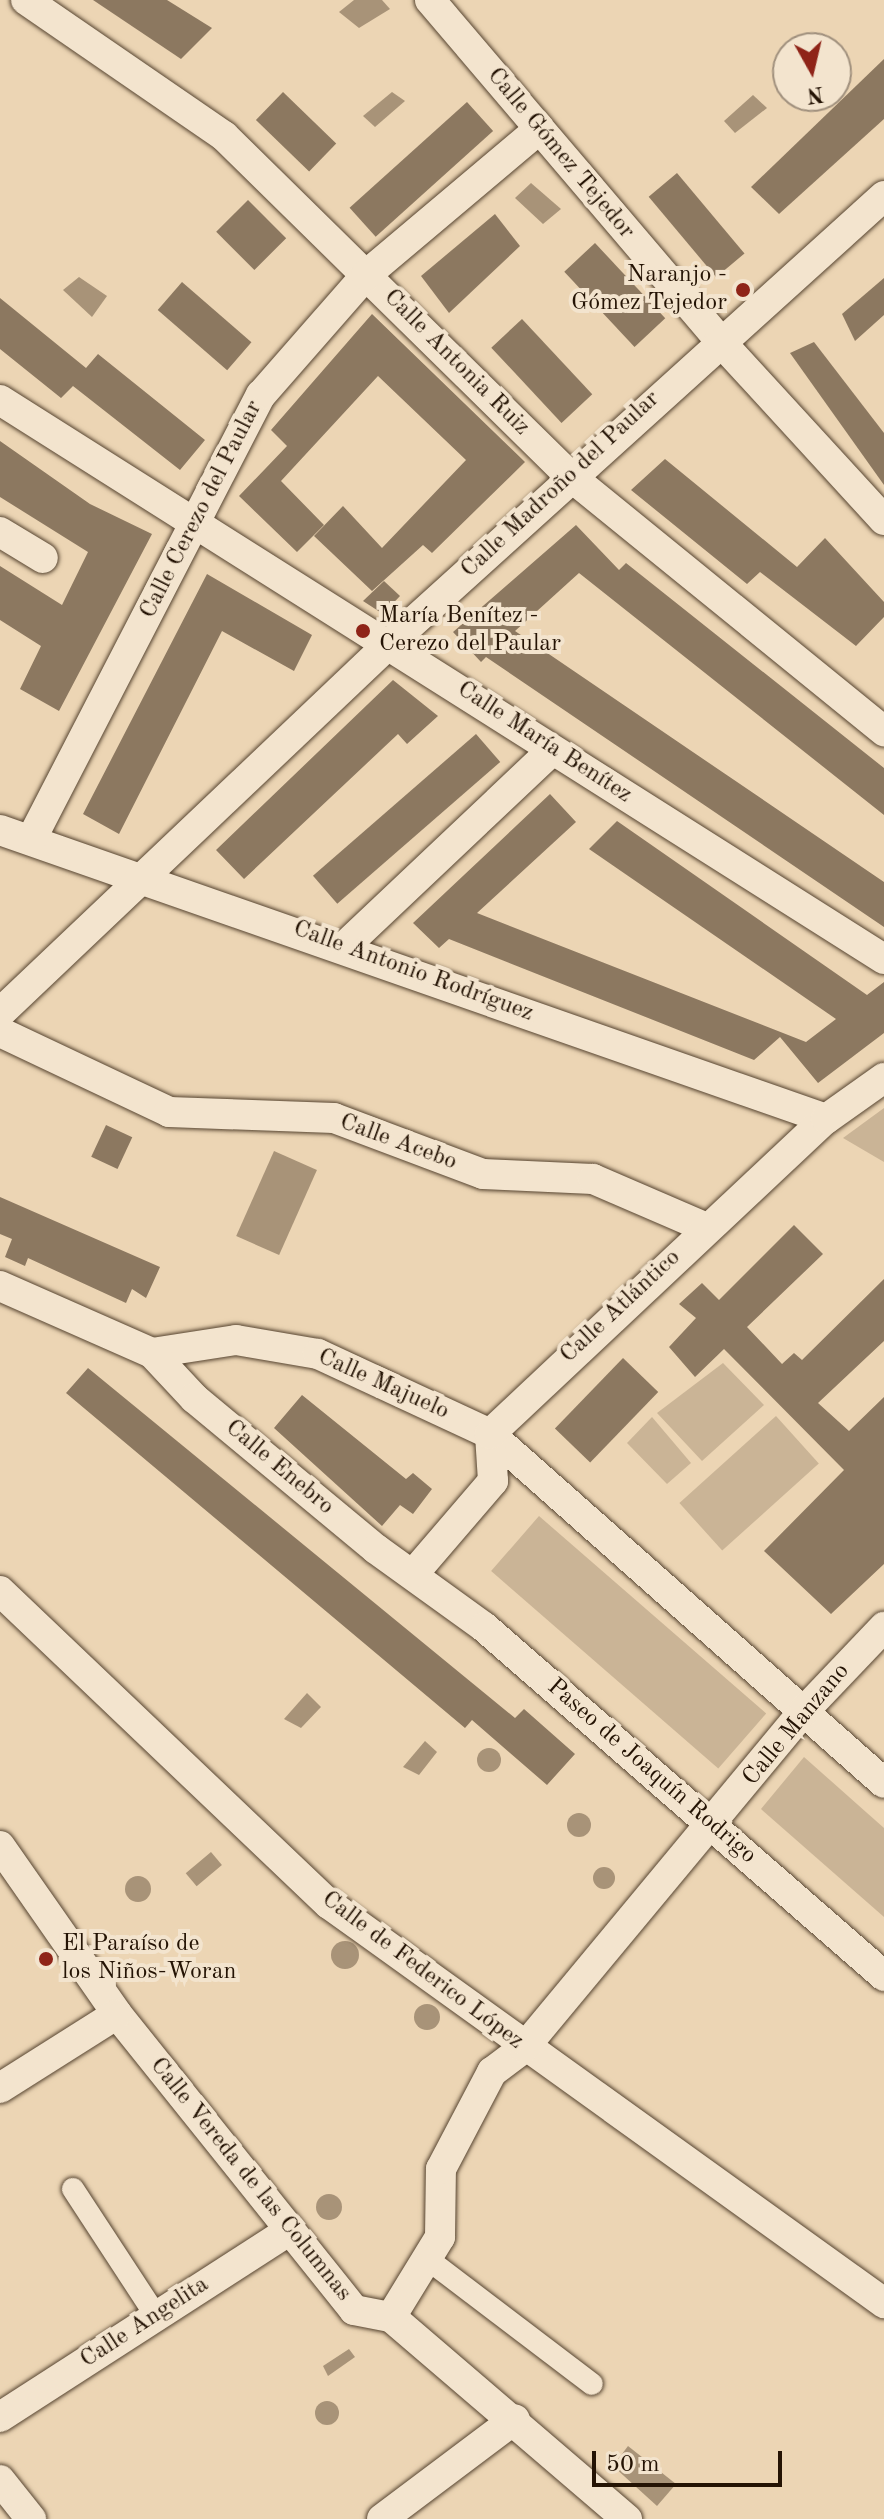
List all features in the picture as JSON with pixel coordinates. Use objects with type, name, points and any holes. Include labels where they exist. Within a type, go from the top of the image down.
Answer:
[{"type":"street","name":"Calle Antonia Ruiz","points":[[26,0],[224,136],[570,476],[884,731]]},
{"type":"street","name":"Calle Gómez Tejedor","points":[[430,0],[719,340],[884,520]]},
{"type":"street","name":"Calle Cerezo del Paular","points":[[32,838],[261,395],[366,275],[538,130]]},
{"type":"street","name":"Calle Madroño del Paular","points":[[0,1013],[148,879],[391,642],[570,476],[884,196]]},
{"type":"street","name":"Calle María Benítez","points":[[0,400],[391,642],[552,750],[884,959]]},
{"type":"street","points":[[0,532],[43,558]]},
{"type":"street","points":[[344,947],[552,750]]},
{"type":"street","name":"Calle Antonio Rodríguez","points":[[0,830],[32,838],[344,947],[826,1119]]},
{"type":"street","name":"Calle Acebo","points":[[0,1032],[169,1112],[334,1118],[483,1174],[593,1179],[707,1228]]},
{"type":"street","name":"Calle Atlántico","points":[[490,1434],[826,1119],[884,1078]]},
{"type":"street","points":[[0,1286],[152,1353]]},
{"type":"street","name":"Calle Majuelo","points":[[152,1353],[236,1340],[318,1354],[490,1434]]},
{"type":"street","name":"Calle Enebro","points":[[152,1353],[206,1408],[376,1549],[415,1572]]},
{"type":"street","points":[[415,1572],[493,1481],[490,1434]]},
{"type":"street","points":[[490,1434],[884,1783]]},
{"type":"street","name":"Paseo de Joaquín Rodrigo","points":[[415,1572],[713,1825],[884,1976]]},
{"type":"street","name":"Calle de Federico López","points":[[0,1591],[329,1904],[524,2048],[884,2303]]},
{"type":"street","name":"Calle Manzano","points":[[391,2317],[440,2237],[441,2169],[450,2141],[492,2072],[524,2048],[713,1825],[805,1710],[884,1627]]},
{"type":"street","name":"Calle Vereda de las Columnas","points":[[0,1846],[117,2014],[354,2310],[391,2317],[515,2419],[627,2519]]},
{"type":"street","points":[[0,2088],[117,2014]]},
{"type":"street","points":[[73,2189],[156,2316]]},
{"type":"street","name":"Calle Angelita","points":[[0,2417],[290,2230]]},
{"type":"street","points":[[426,2258],[592,2384]]},
{"type":"street","points":[[382,2519],[515,2419]]},
{"type":"street","points":[[0,2480],[31,2519]]},
{"type":"shaded area","points":[[354,0],[382,0],[390,9],[359,28],[339,12]]},
{"type":"shaded area","points":[[392,92],[405,101],[375,127],[363,116]]},
{"type":"shaded area","points":[[753,95],[767,108],[735,133],[724,121]]},
{"type":"shaded area","points":[[531,183],[561,209],[543,224],[515,198]]},
{"type":"shaded area","points":[[79,277],[107,296],[92,317],[63,290]]},
{"type":"shaded area","points":[[884,1108],[884,1162],[843,1138]]},
{"type":"shaded area","points":[[274,1151],[317,1170],[279,1255],[236,1236]]},
{"type":"shaded area","points":[[723,1363],[764,1405],[702,1461],[657,1413]]},
{"type":"shaded area","points":[[776,1416],[819,1464],[722,1551],[679,1503]]},
{"type":"shaded area","points":[[652,1417],[691,1463],[667,1484],[627,1443]]},
{"type":"shaded area","points":[[539,1516],[766,1713],[718,1769],[491,1571]]},
{"type":"shaded area","points":[[307,1693],[321,1707],[301,1728],[284,1719]]},
{"type":"shaded area","points":[[425,1741],[437,1752],[419,1775],[403,1767]]},
{"type":"shaded area","points":[[489,1748],[497,1752],[501,1760],[497,1768],[489,1772],[481,1768],[477,1760],[481,1752]]},
{"type":"shaded area","points":[[804,1757],[884,1828],[884,1917],[761,1809]]},
{"type":"shaded area","points":[[579,1813],[588,1816],[591,1825],[588,1834],[579,1837],[570,1834],[567,1825],[570,1816]]},
{"type":"shaded area","points":[[211,1852],[222,1865],[197,1886],[186,1873]]},
{"type":"shaded area","points":[[604,1867],[612,1870],[615,1878],[612,1886],[604,1889],[596,1886],[593,1878],[596,1870]]},
{"type":"shaded area","points":[[138,1876],[147,1880],[151,1889],[147,1898],[138,1902],[129,1898],[125,1889],[129,1880]]},
{"type":"shaded area","points":[[345,1941],[355,1945],[359,1955],[355,1965],[345,1969],[335,1965],[331,1955],[335,1945]]},
{"type":"shaded area","points":[[427,2004],[436,2008],[440,2017],[436,2026],[427,2030],[418,2026],[414,2017],[418,2008]]},
{"type":"shaded area","points":[[329,2194],[338,2198],[342,2207],[338,2216],[329,2220],[320,2216],[316,2207],[320,2198]]},
{"type":"shaded area","points":[[349,2349],[355,2357],[328,2376],[323,2366]]},
{"type":"shaded area","points":[[327,2401],[338,2408],[339,2413],[332,2424],[327,2425],[316,2418],[315,2413],[322,2402]]},
{"type":"shaded area","points":[[628,2446],[676,2484],[657,2506],[613,2466]]},
{"type":"building","points":[[93,0],[167,0],[212,28],[181,59]]},
{"type":"building","points":[[884,59],[884,119],[779,214],[751,187],[829,112],[852,112],[852,90]]},
{"type":"building","points":[[283,92],[336,143],[309,171],[256,120]]},
{"type":"building","points":[[467,102],[493,131],[376,237],[350,208]]},
{"type":"building","points":[[677,173],[744,253],[716,277],[649,197]]},
{"type":"building","points":[[248,200],[286,238],[254,270],[216,232]]},
{"type":"building","points":[[495,214],[520,246],[449,313],[421,276]]},
{"type":"building","points":[[595,243],[665,318],[635,347],[564,272]]},
{"type":"building","points":[[884,278],[884,315],[855,341],[842,314]]},
{"type":"building","points":[[182,282],[251,342],[227,370],[158,310]]},
{"type":"building","points":[[0,298],[86,368],[98,354],[205,440],[180,470],[73,386],[61,398],[0,349]]},
{"type":"building","points":[[372,314],[525,462],[432,553],[423,545],[372,591],[314,536],[343,506],[382,548],[466,460],[378,376],[281,481],[324,525],[297,552],[239,496],[287,446],[271,430]]},
{"type":"building","points":[[522,319],[592,394],[562,423],[491,348]]},
{"type":"building","points":[[814,342],[884,433],[884,485],[790,353]]},
{"type":"building","points":[[0,441],[90,504],[152,534],[59,711],[20,689],[41,646],[0,620],[0,566],[62,605],[88,552],[0,497]]},
{"type":"building","points":[[665,459],[797,567],[825,538],[884,602],[884,617],[856,646],[760,572],[747,584],[631,490]]},
{"type":"building","points":[[576,525],[619,570],[626,563],[884,768],[884,815],[579,573],[515,631],[884,882],[884,927],[486,657],[481,662],[453,632]]},
{"type":"building","points":[[207,574],[312,635],[294,671],[222,631],[119,834],[83,814]]},
{"type":"building","points":[[384,581],[400,596],[383,614],[363,601]]},
{"type":"building","points":[[393,680],[438,716],[407,744],[398,734],[244,879],[216,850]]},
{"type":"building","points":[[476,734],[500,762],[337,904],[313,876]]},
{"type":"building","points":[[550,794],[576,822],[477,913],[806,1042],[836,1019],[589,849],[617,821],[867,995],[884,982],[884,1033],[818,1083],[780,1037],[754,1060],[449,939],[439,948],[413,923]]},
{"type":"building","points":[[106,1125],[132,1137],[117,1169],[91,1157]]},
{"type":"building","points":[[0,1197],[160,1267],[146,1298],[132,1289],[126,1303],[28,1258],[25,1266],[5,1257],[12,1239],[0,1234]]},
{"type":"building","points":[[794,1225],[823,1254],[747,1327],[782,1364],[794,1353],[802,1360],[884,1279],[884,1341],[818,1403],[849,1431],[884,1397],[884,1564],[831,1614],[764,1551],[844,1470],[724,1349],[695,1377],[669,1347],[696,1318],[679,1304],[702,1283],[719,1300]]},
{"type":"building","points":[[623,1358],[658,1392],[590,1463],[555,1428]]},
{"type":"building","points":[[88,1368],[515,1718],[524,1709],[575,1754],[547,1785],[472,1720],[465,1728],[66,1393]]},
{"type":"building","points":[[302,1395],[406,1479],[413,1473],[432,1489],[413,1514],[400,1505],[382,1526],[274,1428]]},
{"type":"place","name":"Naranjo - Gómez Tejedor","points":[[743,290]]},
{"type":"place","name":"María Benítez - Cerezo del Paular","points":[[363,631]]},
{"type":"place","name":"El Paraíso de los Niños-Woran","points":[[46,1959]]}]
